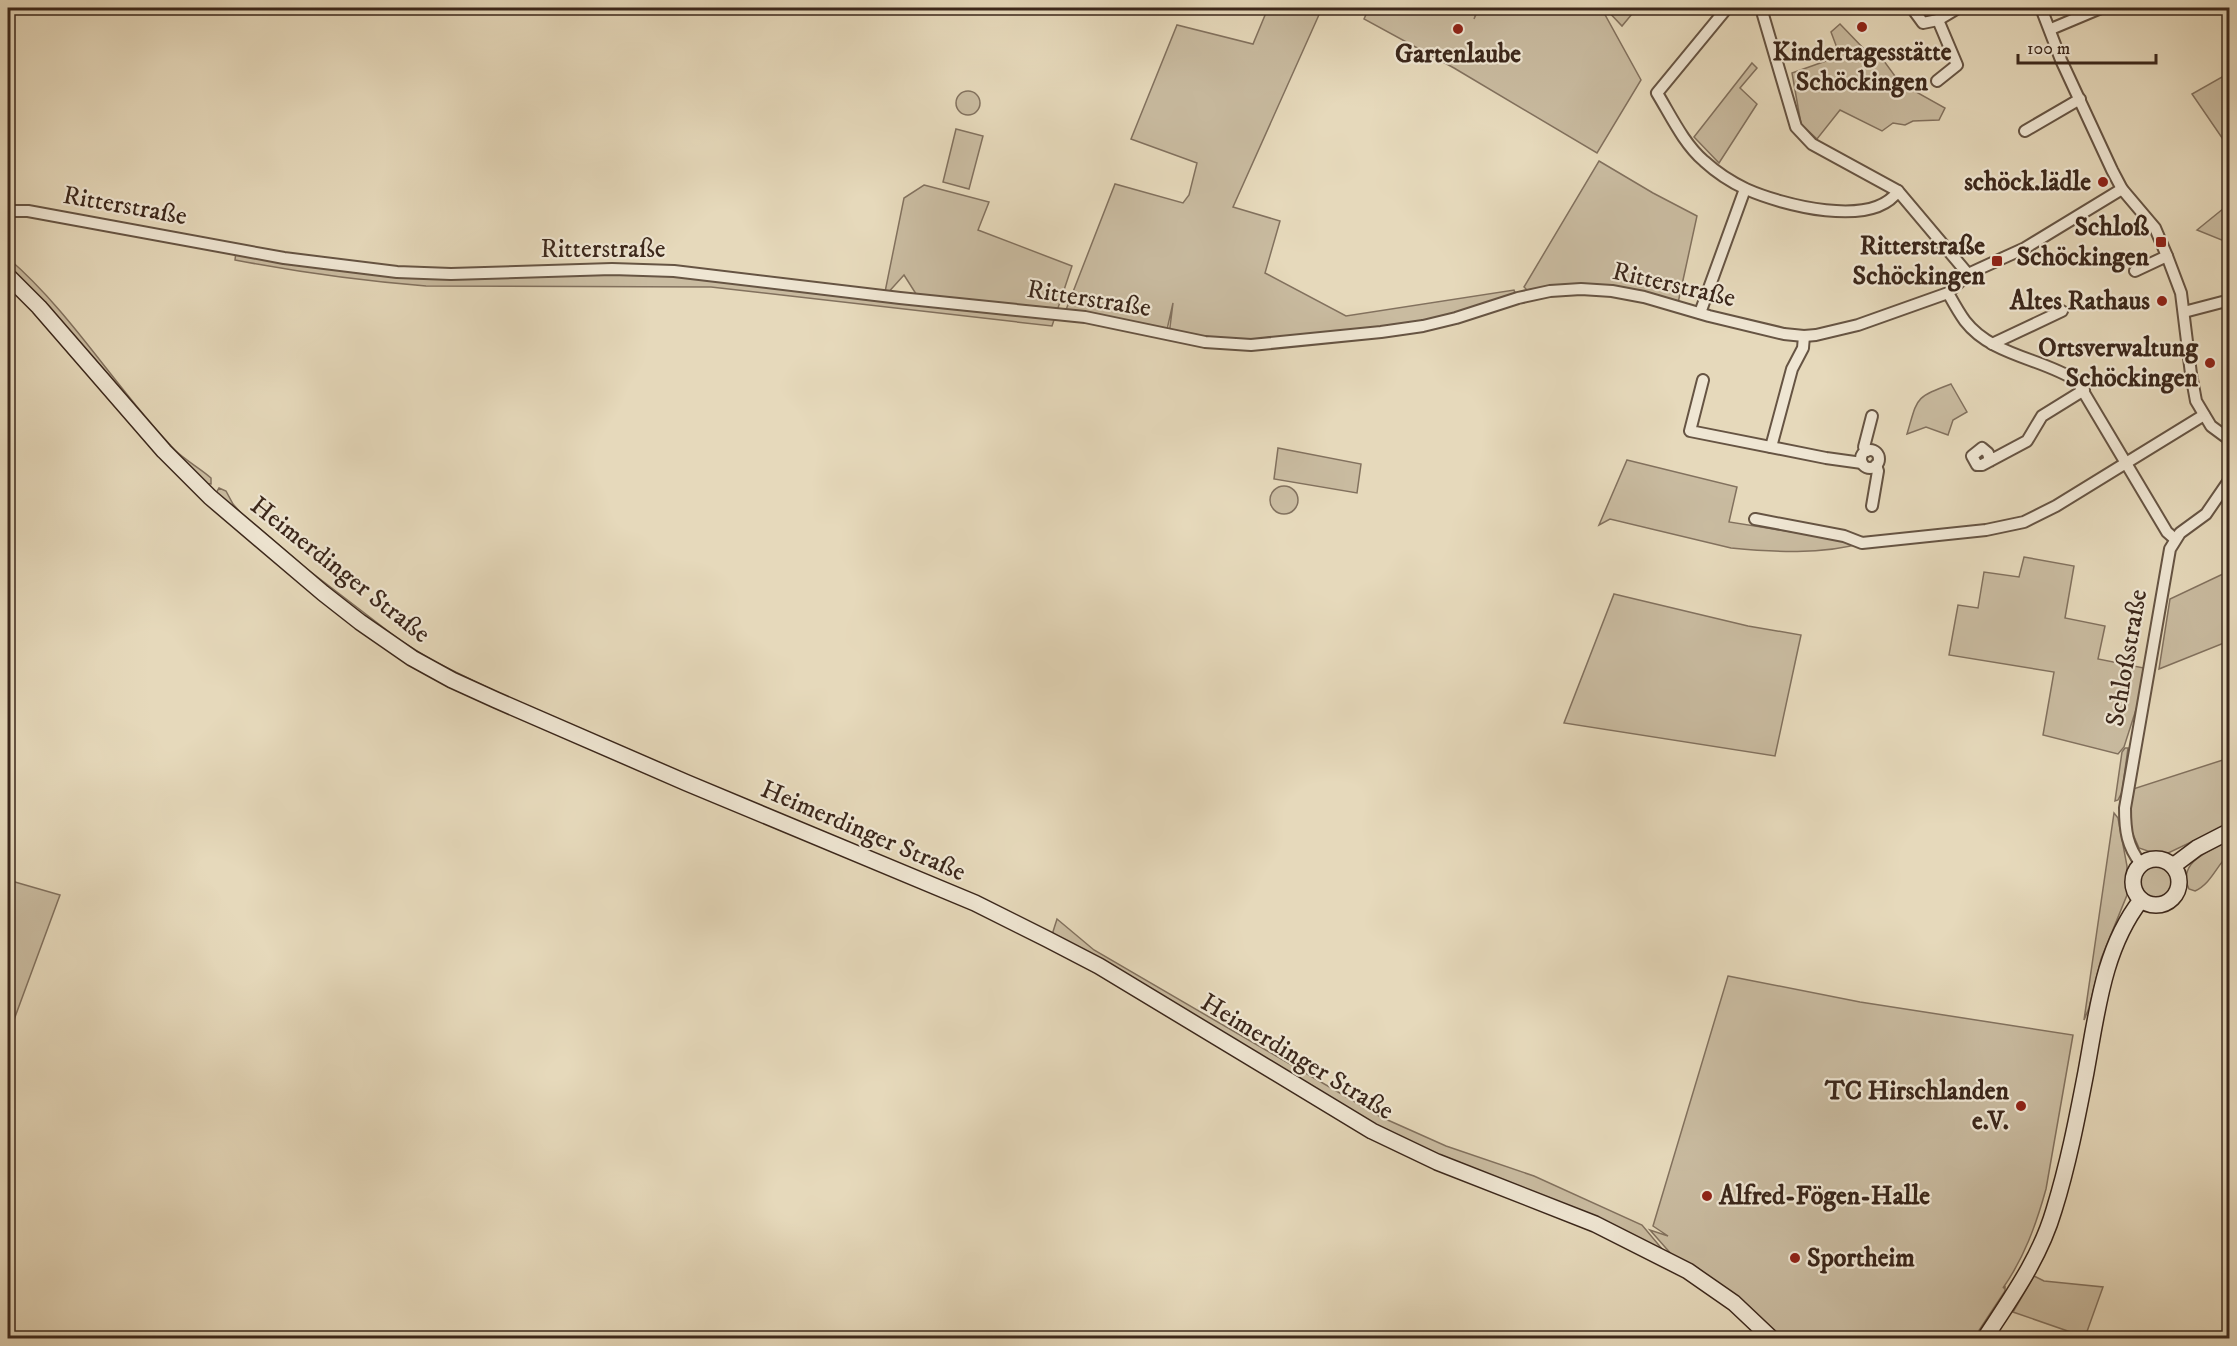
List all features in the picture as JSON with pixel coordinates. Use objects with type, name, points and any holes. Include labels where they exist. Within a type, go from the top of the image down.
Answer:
[{"type":"main road","name":"Heimerdinger Straße","points":[[8,276],[39,307],[157,444],[210,497],[275,554],[360,622],[412,658],[496,700],[687,783],[975,903],[1047,939],[1107,972],[1372,1131],[1437,1162],[1595,1224],[1688,1271],[1734,1304],[1771,1338]]},
{"type":"main road","points":[[2173,866],[2197,848],[2229,831]]},
{"type":"main road","points":[[2157,859],[2173,866],[2179,881],[2172,898],[2167,902],[2154,905],[2141,900],[2133,882],[2136,869],[2141,864],[2157,859]]},
{"type":"main road","points":[[1984,1338],[2028,1272],[2049,1227],[2079,1109],[2104,978],[2119,937],[2141,900]]},
{"type":"street","points":[[1727,8],[1657,93],[1687,141],[1702,160],[1745,189],[1797,205],[1852,212],[1892,200],[1898,191]]},
{"type":"street","points":[[1761,8],[1796,127],[1812,144],[1898,191],[1968,274]]},
{"type":"street","points":[[1912,8],[1923,23],[1938,20],[1958,8]]},
{"type":"street","points":[[2041,8],[2055,44],[2122,189],[2155,228],[2181,293],[2196,400],[2211,426],[2229,440]]},
{"type":"street","points":[[2051,29],[2101,8]]},
{"type":"street","points":[[1937,81],[1957,65],[1938,20]]},
{"type":"street","points":[[2025,131],[2080,99]]},
{"type":"street","points":[[1700,313],[1745,189]]},
{"type":"street","name":"Ritterstraße","points":[[8,211],[28,211],[284,258],[397,272],[451,274],[612,269],[674,271],[1085,317],[1205,342],[1251,345],[1381,332],[1456,318],[1518,298],[1550,291],[1581,289],[1612,291],[1644,297],[1784,334],[1804,336],[1858,325],[1948,293],[1968,274],[2025,248],[2122,189]]},
{"type":"street","points":[[2135,271],[2167,256]]},
{"type":"street","points":[[1948,293],[1966,323],[1992,344],[2061,370],[2078,381],[2167,532],[2175,539],[2206,514],[2229,479]]},
{"type":"street","points":[[2184,312],[2229,300]]},
{"type":"street","points":[[1992,344],[2062,311]]},
{"type":"street","points":[[1771,447],[1792,369],[1803,348],[1804,336]]},
{"type":"street","points":[[1703,380],[1690,431],[1862,463],[1868,467],[1876,465]]},
{"type":"street","points":[[1990,461],[2027,441],[2042,416],[2084,390]]},
{"type":"street","points":[[1755,519],[1844,536],[1862,543],[1986,530],[2024,522],[2056,506],[2204,415]]},
{"type":"street","points":[[1867,451],[1864,447],[1872,416]]},
{"type":"street","points":[[1862,463],[1861,457],[1867,451],[1872,450],[1878,455],[1876,465],[1878,471],[1872,506]]},
{"type":"street","name":"Schloßstraße","points":[[2141,864],[2130,849],[2127,840],[2125,808],[2170,549],[2175,539]]},
{"type":"shaded area","points":[[1268,8],[1322,8],[1233,207],[1280,221],[1265,273],[1346,316],[1514,290],[1518,302],[1456,318],[1242,345],[1270,337],[1231,345],[1169,335],[1173,303],[1166,334],[1064,315],[1115,184],[1183,203],[1189,195],[1197,163],[1131,139],[1177,25],[1253,44]]},
{"type":"shaded area","points":[[1369,8],[1478,8],[1474,19],[1479,8],[1603,8],[1641,80],[1597,153],[1454,68],[1364,19]]},
{"type":"shaded area","points":[[1605,8],[1637,8],[1622,26]]},
{"type":"shaded area","points":[[1840,24],[1866,51],[1873,46],[1900,83],[1945,108],[1939,120],[1913,121],[1905,125],[1893,123],[1882,131],[1840,110],[1817,139],[1801,124],[1792,73],[1840,56],[1831,32]]},
{"type":"shaded area","points":[[1752,63],[1757,68],[1740,88],[1757,104],[1719,163],[1694,137]]},
{"type":"shaded area","points":[[2229,73],[2229,148],[2192,94]]},
{"type":"shaded area","points":[[968,91],[977,94],[980,103],[977,112],[968,115],[959,112],[956,103],[959,94]]},
{"type":"shaded area","points":[[956,129],[983,136],[969,189],[943,182]]},
{"type":"shaded area","points":[[1599,161],[1697,216],[1678,303],[1645,293],[1528,291],[1524,287]]},
{"type":"shaded area","points":[[924,185],[989,202],[978,230],[1072,266],[1052,326],[711,287],[426,286],[330,276],[235,260],[236,252],[355,270],[633,273],[885,292],[904,198]],"holes":[[[904,275],[918,297],[885,296]]]},
{"type":"shaded area","points":[[2229,204],[2229,243],[2197,230]]},
{"type":"shaded area","points":[[8,258],[53,303],[133,402],[179,454],[211,478],[211,484],[202,483],[8,268]]},
{"type":"shaded area","points":[[1951,384],[1967,412],[1953,420],[1948,435],[1926,427],[1907,434],[1919,400]]},
{"type":"shaded area","points":[[1278,448],[1361,464],[1357,493],[1274,479]]},
{"type":"shaded area","points":[[1627,460],[1737,487],[1729,522],[1862,543],[1814,551],[1764,551],[1731,548],[1610,519],[1599,525]]},
{"type":"shaded area","points":[[1284,486],[1294,490],[1298,500],[1294,510],[1284,514],[1274,510],[1270,500],[1274,490]]},
{"type":"shaded area","points":[[219,488],[226,491],[241,513],[307,569],[401,641],[433,661],[499,693],[497,698],[450,676],[357,617],[216,493]]},
{"type":"shaded area","points":[[2024,557],[2074,566],[2065,618],[2105,626],[2098,659],[2149,669],[2124,747],[2118,754],[2043,735],[2054,672],[1949,655],[1958,605],[1978,608],[1984,572],[2019,577]]},
{"type":"shaded area","points":[[2225,573],[2229,580],[2229,641],[2159,669],[2170,599]]},
{"type":"shaded area","points":[[1614,594],[1748,626],[1801,635],[1775,756],[1564,723]]},
{"type":"shaded area","points":[[2128,748],[2122,792],[2115,801],[2122,752]]},
{"type":"shaded area","points":[[2229,758],[2229,824],[2162,856],[2139,848],[2125,816],[2133,789]]},
{"type":"shaded area","points":[[2114,813],[2118,818],[2127,866],[2127,895],[2101,959],[2084,1020]]},
{"type":"shaded area","points":[[2229,840],[2229,854],[2210,879],[2195,891],[2189,889],[2186,880],[2191,864],[2197,858]]},
{"type":"shaded area","points":[[2156,865],[2168,870],[2173,882],[2168,894],[2156,899],[2144,894],[2139,882],[2144,870]]},
{"type":"shaded area","points":[[8,880],[60,895],[8,1036]]},
{"type":"shaded area","points":[[1057,919],[1094,950],[1381,1117],[1446,1146],[1534,1176],[1642,1225],[1668,1256],[1396,1141],[1051,938]]},
{"type":"shaded area","points":[[1728,976],[1860,1002],[2073,1035],[2046,1189],[2038,1215],[2029,1241],[2003,1288],[2005,1287],[2005,1291],[1974,1338],[1779,1338],[1737,1300],[1672,1255],[1650,1230],[1668,1236],[1653,1226]]},
{"type":"shaded area","points":[[2034,1276],[2044,1281],[2103,1287],[2085,1337],[2013,1312]]},
{"type":"place","name":"Kindertagesstätte Schöckingen","points":[[1862,27]]},
{"type":"place","name":"Gartenlaube","points":[[1458,29]]},
{"type":"place","name":"schöck.lädle","points":[[2103,182]]},
{"type":"place","name":"Schloß Schöckingen","points":[[2161,242]]},
{"type":"place","name":"Ritterstraße Schöckingen","points":[[1997,261]]},
{"type":"place","name":"Altes Rathaus","points":[[2162,301]]},
{"type":"place","name":"Ortsverwaltung Schöckingen","points":[[2210,363]]},
{"type":"place","name":"TC Hirschlanden e.V.","points":[[2021,1106]]},
{"type":"place","name":"Alfred-Fögen-Halle","points":[[1707,1196]]},
{"type":"place","name":"Sportheim","points":[[1795,1258]]}]
